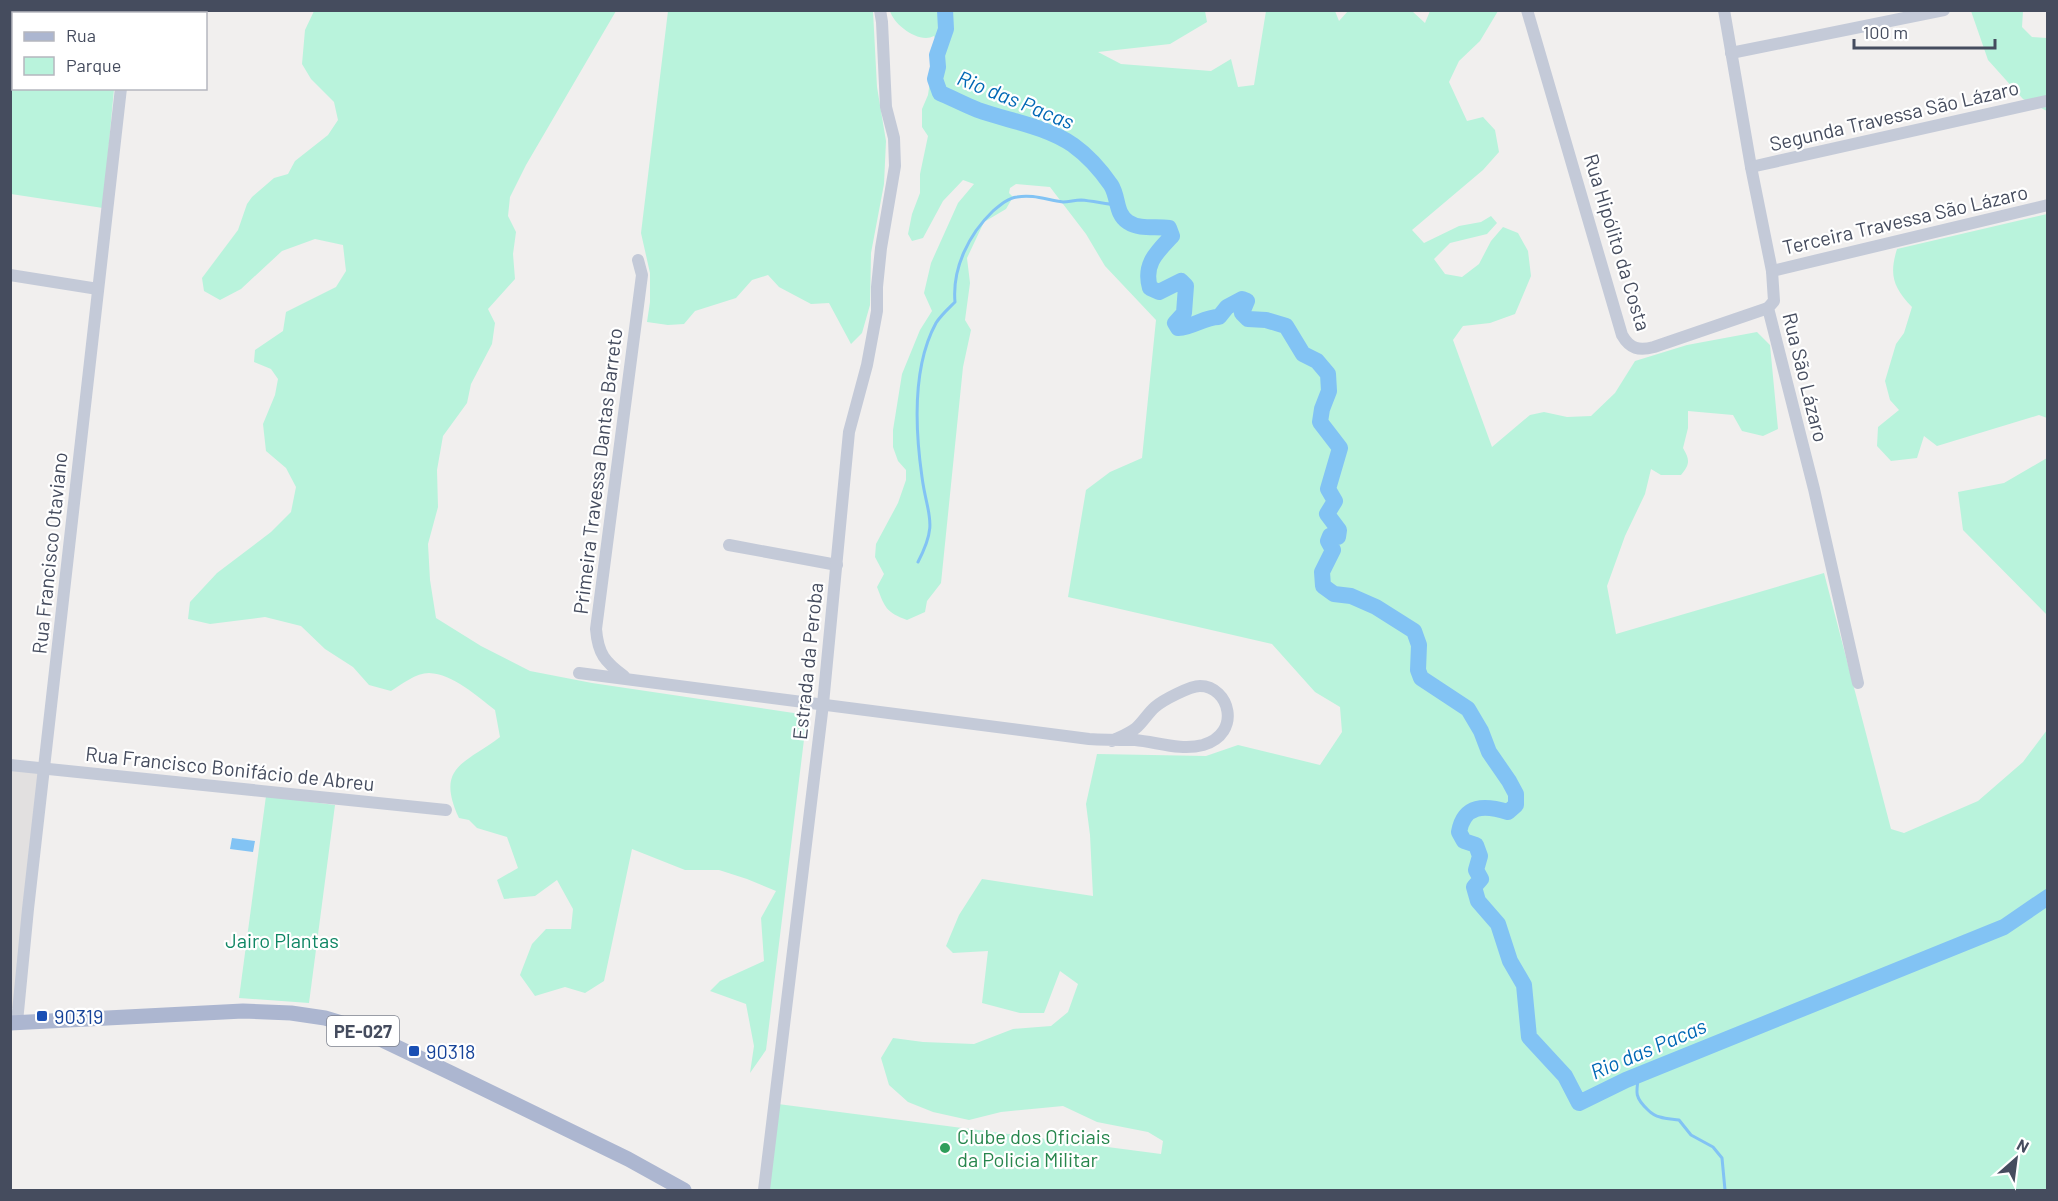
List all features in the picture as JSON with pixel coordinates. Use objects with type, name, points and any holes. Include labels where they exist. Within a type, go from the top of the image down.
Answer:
[{"type":"main road","name":"PE-027","points":[[14,1023],[243,1011],[291,1013],[325,1018],[355,1027],[449,1072],[627,1159],[684,1190]]},
{"type":"street","name":"Estrada da Peroba","points":[[764,1191],[823,704],[849,432],[867,365],[877,311],[881,248],[895,166],[894,138],[886,107],[880,10]]},
{"type":"street","name":"Rua Hipólito da Costa","points":[[1527,10],[1626,343],[1634,349],[1643,350],[1768,308]]},
{"type":"street","name":"Rua São Lázaro","points":[[1724,10],[1772,272],[1774,301],[1768,308],[1814,489],[1857,680]]},
{"type":"street","points":[[1731,53],[1944,10]]},
{"type":"street","name":"Rua Francisco Otaviano","points":[[14,1023],[121,90]]},
{"type":"street","name":"Segunda Travessa São Lázaro","points":[[1751,167],[2046,101]]},
{"type":"street","name":"Terceira Travessa São Lázaro","points":[[1772,272],[2048,205]]},
{"type":"street","name":"Primeira Travessa Dantas Barreto","points":[[625,677],[603,658],[597,646],[596,629],[642,275],[638,260]]},
{"type":"street","points":[[10,274],[98,289]]},
{"type":"street","points":[[729,545],[837,565]]},
{"type":"street","points":[[579,672],[1112,741],[1134,740],[1182,747],[1202,745],[1219,739],[1227,729],[1228,708],[1216,691],[1200,686],[1180,692],[1155,707],[1135,729],[1112,741]]},
{"type":"street","name":"Rua Francisco Bonifácio de Abreu","points":[[10,765],[446,810]]},
{"type":"shaded area","points":[[10,769],[40,772],[13,1008],[11,1008]]},
{"type":"green space","points":[[11,11],[172,11],[12,12],[12,90],[114,90],[103,208],[11,194]]},
{"type":"green space","points":[[314,11],[616,11],[526,165],[510,197],[508,216],[516,232],[513,254],[515,279],[488,309],[495,323],[492,344],[471,384],[467,403],[443,436],[437,470],[438,507],[428,544],[430,580],[436,618],[481,646],[530,671],[592,683],[807,715],[766,1050],[750,1073],[754,1046],[746,1004],[710,991],[720,981],[764,961],[761,918],[776,891],[719,870],[685,870],[632,849],[604,981],[585,993],[565,987],[535,996],[520,975],[532,944],[546,929],[571,929],[573,909],[557,880],[535,896],[504,899],[497,880],[518,868],[507,837],[477,828],[469,820],[459,818],[452,801],[450,787],[457,768],[500,737],[495,710],[456,681],[438,674],[419,675],[391,691],[369,685],[353,667],[325,649],[301,626],[265,617],[210,624],[188,619],[190,602],[217,573],[271,532],[291,512],[296,487],[286,468],[266,451],[263,424],[275,395],[278,379],[271,369],[254,362],[255,350],[283,331],[286,312],[336,287],[346,271],[343,245],[315,239],[282,251],[241,289],[220,300],[204,291],[202,278],[238,230],[247,204],[252,197],[274,178],[288,174],[295,161],[328,135],[338,120],[334,102],[311,79],[302,64],[305,30]]},
{"type":"green space","points":[[668,11],[873,11],[877,87],[886,141],[884,184],[871,253],[870,305],[862,333],[851,344],[829,303],[811,304],[779,287],[768,275],[752,280],[736,298],[695,311],[684,324],[668,325],[647,322],[650,273],[641,233]]},
{"type":"green space","points":[[890,11],[1205,11],[1207,22],[1170,44],[1098,52],[1121,64],[1211,71],[1231,59],[1238,87],[1254,85],[1266,11],[1335,11],[1339,21],[1348,11],[1412,11],[1425,23],[1430,11],[1498,11],[1480,41],[1459,61],[1449,82],[1467,121],[1483,117],[1495,130],[1499,152],[1483,170],[1412,230],[1424,243],[1459,226],[1481,222],[1491,216],[1497,223],[1487,234],[1450,243],[1434,259],[1445,274],[1462,277],[1479,264],[1491,241],[1503,227],[1518,233],[1528,251],[1531,276],[1515,314],[1490,323],[1463,326],[1453,340],[1492,447],[1530,415],[1544,412],[1567,417],[1591,416],[1615,393],[1635,361],[1687,345],[1757,332],[1770,345],[1778,429],[1763,436],[1742,431],[1733,415],[1688,411],[1688,428],[1683,448],[1688,459],[1686,468],[1681,475],[1661,475],[1651,469],[1645,494],[1625,536],[1607,586],[1616,634],[1824,573],[1891,829],[1904,833],[1978,801],[2023,762],[2047,730],[2047,1190],[768,1190],[778,1104],[1161,1154],[1163,1141],[1148,1132],[1097,1122],[1063,1106],[1001,1112],[969,1120],[933,1112],[908,1102],[889,1085],[881,1058],[893,1038],[974,1044],[1013,1029],[1051,1026],[1068,1012],[1078,984],[1060,971],[1044,1013],[1020,1013],[982,1003],[988,951],[953,953],[946,946],[959,915],[982,879],[1093,896],[1086,804],[1097,754],[1206,756],[1238,745],[1320,765],[1342,732],[1340,707],[1315,692],[1272,644],[1068,597],[1086,490],[1110,472],[1142,458],[1156,320],[1105,266],[1086,234],[1050,187],[1016,184],[1010,188],[1009,193],[1013,197],[1006,209],[984,222],[967,258],[970,283],[965,320],[971,330],[963,367],[941,583],[927,601],[925,612],[907,620],[890,612],[884,605],[877,587],[884,574],[875,557],[876,544],[898,503],[906,480],[906,470],[898,461],[893,447],[893,430],[902,374],[920,330],[932,311],[924,293],[931,263],[958,203],[974,184],[963,180],[943,201],[923,238],[912,241],[908,234],[920,193],[920,174],[928,136],[922,127],[922,109],[928,95],[936,41],[934,36],[921,37],[908,32],[896,22]]},
{"type":"green space","points":[[1971,11],[2023,11],[2022,27],[2032,37],[2047,38],[2047,111],[2023,99],[1988,60]]},
{"type":"green space","points":[[2047,214],[2047,418],[2039,415],[1937,446],[1924,436],[1917,458],[1891,461],[1877,446],[1878,427],[1899,410],[1890,400],[1885,381],[1896,344],[1904,333],[1912,307],[1894,280],[1893,266],[1897,249]]},
{"type":"green space","points":[[2047,458],[2047,615],[1963,530],[1958,492],[2004,483]]},
{"type":"green space","name":"Jairo Plantas","points":[[266,796],[335,805],[309,1003],[239,998]]},
{"type":"water","points":[[232,838],[255,841],[253,852],[230,849]]},
{"type":"waterway","name":"Rio das Pacas","points":[[945,10],[946,29],[937,55],[938,67],[935,79],[940,93],[978,110],[1039,128],[1062,138],[1084,154],[1111,185],[1119,210],[1128,222],[1143,227],[1169,228],[1172,236],[1153,259],[1148,272],[1148,280],[1150,288],[1159,292],[1181,281],[1186,286],[1184,313],[1175,323],[1178,328],[1219,317],[1227,307],[1242,299],[1247,301],[1242,313],[1248,319],[1266,320],[1286,326],[1303,354],[1317,361],[1328,374],[1329,391],[1320,422],[1340,448],[1328,489],[1335,501],[1327,514],[1339,530],[1338,537],[1330,536],[1328,541],[1333,550],[1322,572],[1323,586],[1334,594],[1351,596],[1376,607],[1414,631],[1419,645],[1418,670],[1421,678],[1468,709],[1481,731],[1489,752],[1516,794],[1516,805],[1508,812],[1491,808],[1477,809],[1466,816],[1459,832],[1464,841],[1476,845],[1480,856],[1476,870],[1481,879],[1474,887],[1478,901],[1498,924],[1510,961],[1524,985],[1529,1037],[1565,1076],[1579,1103],[1626,1080],[2004,927],[2048,897]]},
{"type":"waterway","points":[[918,562],[930,528],[918,438],[919,378],[928,340],[936,323],[955,302],[959,264],[970,241],[993,211],[1004,202],[1014,198],[1029,196],[1063,202],[1081,200],[1118,205]]},
{"type":"waterway","points":[[1639,1075],[1637,1094],[1648,1110],[1658,1117],[1679,1120],[1691,1135],[1713,1147],[1722,1158],[1725,1190]]},
{"type":"place","name":"90319","points":[[42,1016]]},
{"type":"place","name":"90318","points":[[414,1051]]},
{"type":"place","name":"Clube dos Oficiais da Policia Militar","points":[[945,1148]]}]
